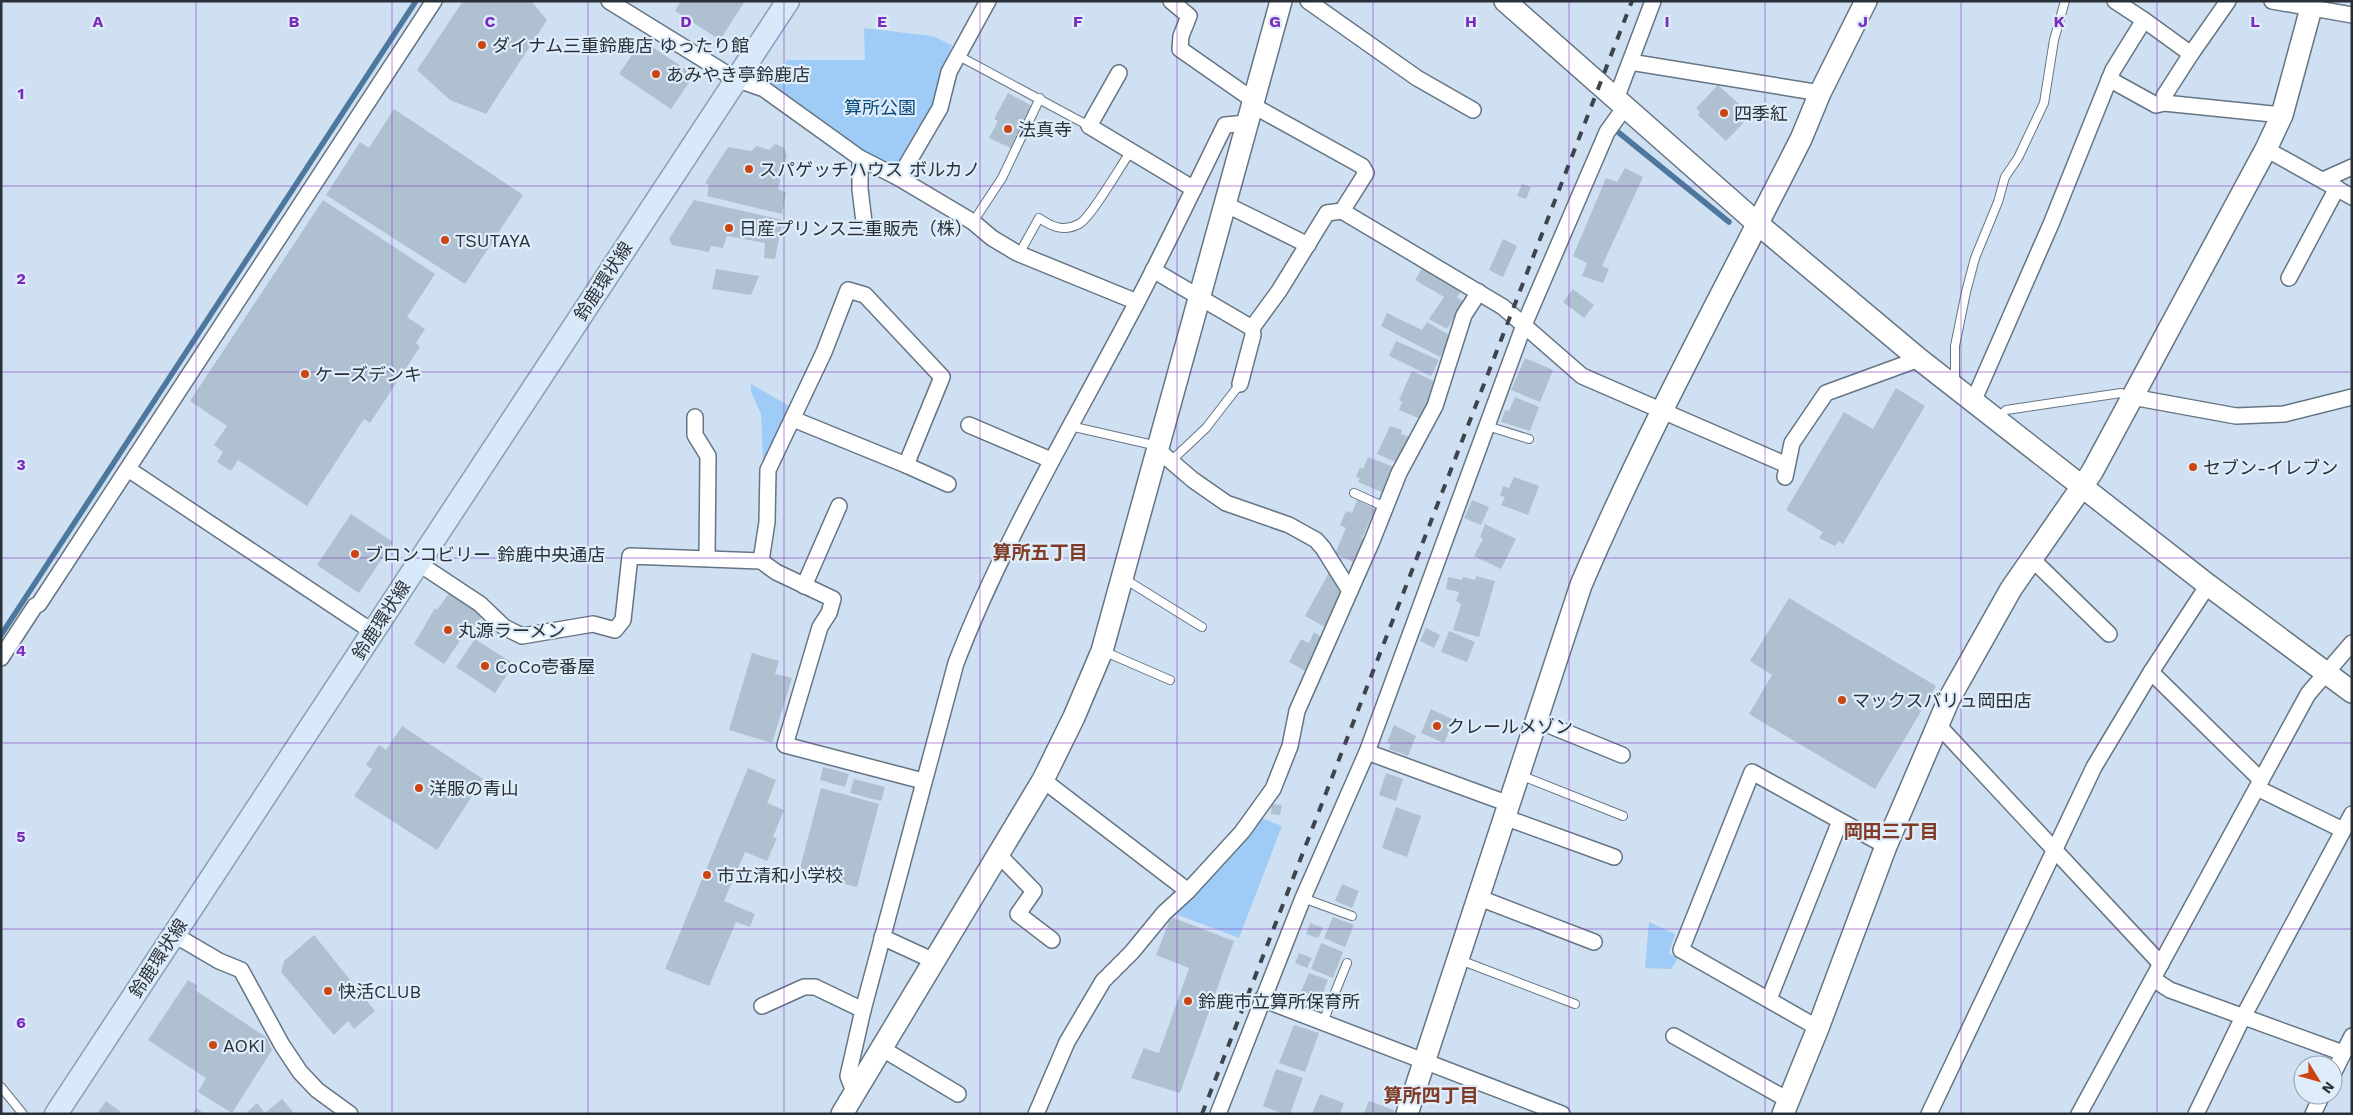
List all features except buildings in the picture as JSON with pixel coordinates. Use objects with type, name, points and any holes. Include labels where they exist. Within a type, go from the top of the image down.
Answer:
[{"type":"main road","name":"鈴鹿環状線","points":[[56,1114],[788,1]]},
{"type":"street","points":[[1,658],[128,469],[434,1]]},
{"type":"street","points":[[610,1],[735,79],[764,89],[860,158],[899,178],[973,222],[992,238],[1020,254],[1137,302]]},
{"type":"street","points":[[899,178],[940,108],[949,72],[988,1]]},
{"type":"street","points":[[1171,1],[1189,16],[1181,36],[1180,49],[1251,109],[1362,166],[1366,174],[1342,211]]},
{"type":"street","points":[[842,1114],[1043,780],[1074,718],[1102,651],[1123,578],[1165,455],[1199,297],[1281,1]]},
{"type":"street","points":[[1308,1],[1417,78],[1474,110]]},
{"type":"street","points":[[1218,1114],[1303,898],[1367,752],[1524,325],[1620,103],[1630,62],[1652,1]]},
{"type":"street","points":[[1407,1114],[1581,585],[1609,518],[1802,139],[1820,93],[1866,1]]},
{"type":"street","points":[[2115,1],[2191,54]]},
{"type":"street","points":[[2164,103],[2164,96],[2228,1]]},
{"type":"street","points":[[2272,1],[2312,5],[2352,15]]},
{"type":"street","points":[[1509,3],[1758,224],[1919,359],[2208,584],[2352,692]]},
{"type":"street","points":[[1674,1036],[1786,1107],[1818,1028],[1886,846],[1949,699],[2011,589],[2082,486],[2266,149],[2282,115],[2312,5]]},
{"type":"street","points":[[1973,402],[2051,224],[2109,79],[2144,20]]},
{"type":"street","points":[[1630,62],[1820,93]]},
{"type":"street","points":[[1119,73],[1089,126],[1194,189]]},
{"type":"street","points":[[2109,79],[2156,106],[2164,103],[2282,115]]},
{"type":"street","points":[[854,1092],[848,1076],[863,1010],[956,663],[977,609],[1051,460],[1137,302],[1224,125],[1251,109]]},
{"type":"street","points":[[2266,149],[2352,197]]},
{"type":"street","points":[[860,158],[860,189],[864,222]]},
{"type":"street","points":[[2323,180],[2352,167]]},
{"type":"street","points":[[2288,278],[2337,188]]},
{"type":"street","points":[[1225,204],[1308,245]]},
{"type":"street","points":[[1240,384],[1253,335],[1252,328],[1279,291],[1327,213],[1342,211],[1480,292],[1512,314],[1582,376],[1663,410],[1786,470],[1792,443],[1826,393],[1919,359]]},
{"type":"street","points":[[1153,270],[1252,328]]},
{"type":"street","points":[[761,561],[767,522],[768,470],[824,352],[848,290],[865,295],[942,377],[906,465]]},
{"type":"street","points":[[1036,1114],[1067,1042],[1103,981],[1132,952],[1164,913],[1188,891],[1242,832],[1273,789],[1290,746],[1297,711],[1399,473],[1435,406],[1464,315],[1480,292]]},
{"type":"street","points":[[2132,397],[2236,416],[2284,414],[2352,397]]},
{"type":"street","points":[[695,417],[696,435],[708,456],[707,558]]},
{"type":"street","points":[[793,419],[948,484]]},
{"type":"street","points":[[969,425],[1051,460]]},
{"type":"street","points":[[1165,455],[1193,480],[1226,502],[1289,524],[1316,540],[1350,591]]},
{"type":"street","points":[[128,469],[373,632]]},
{"type":"street","points":[[804,586],[839,506]]},
{"type":"street","points":[[418,563],[480,604],[504,627],[522,636],[593,624],[615,630],[623,620],[630,556],[761,561],[804,586],[833,599],[829,613],[820,628],[785,745],[923,781]]},
{"type":"street","points":[[2031,558],[2109,634]]},
{"type":"street","points":[[1929,1114],[2094,767],[2151,672],[2208,584]]},
{"type":"street","points":[[2079,1114],[2308,694],[2352,643]]},
{"type":"street","points":[[2151,672],[2259,784],[2343,830]]},
{"type":"street","points":[[1536,720],[1622,755]]},
{"type":"street","points":[[1938,725],[2161,964]]},
{"type":"street","points":[[1367,752],[1614,857]]},
{"type":"street","points":[[1818,1028],[1681,950],[1752,772],[1886,846]]},
{"type":"street","points":[[1043,780],[1188,891]]},
{"type":"street","points":[[2196,1114],[2243,1017],[2352,814]]},
{"type":"street","points":[[1769,1000],[1840,821]]},
{"type":"street","points":[[998,854],[1034,891],[1018,914],[1052,940]]},
{"type":"street","points":[[1477,897],[1594,942]]},
{"type":"street","points":[[173,934],[219,961],[241,970],[300,1072],[317,1090],[350,1114]]},
{"type":"street","points":[[882,937],[934,961]]},
{"type":"street","points":[[2153,979],[2170,990],[2343,1053],[2352,1036]]},
{"type":"street","points":[[762,1006],[804,987],[815,987],[863,1010]]},
{"type":"street","points":[[1262,999],[1562,1114]]},
{"type":"street","points":[[881,1048],[958,1094]]},
{"type":"lane","points":[[1956,387],[1956,346],[1973,266],[1998,202],[2005,177],[2018,158],[2044,103],[2054,40],[2065,1]]},
{"type":"lane","points":[[957,55],[1089,126]]},
{"type":"lane","points":[[973,222],[1002,178],[1040,98]]},
{"type":"lane","points":[[1020,254],[1039,218],[1051,226],[1065,228],[1084,221],[1131,151]]},
{"type":"lane","points":[[1070,426],[1141,442],[1165,455],[1206,428],[1240,384]]},
{"type":"lane","points":[[1996,420],[2006,410],[2121,393],[2132,397]]},
{"type":"lane","points":[[1487,426],[1528,439]]},
{"type":"lane","points":[[1354,493],[1385,507]]},
{"type":"lane","points":[[1123,578],[1202,627]]},
{"type":"lane","points":[[1102,651],[1170,680]]},
{"type":"lane","points":[[1518,774],[1623,816]]},
{"type":"lane","points":[[1303,898],[1352,916]]},
{"type":"lane","points":[[1457,958],[1575,1004]]},
{"type":"lane","points":[[1323,1022],[1347,963]]},
{"type":"lane","points":[[1,1087],[23,1114]]},
{"type":"green space","name":"算所公園","points":[[864,28],[932,36],[952,45],[936,107],[898,171],[893,172],[828,128],[771,83],[787,60],[865,60]]},
{"type":"green space","points":[[751,384],[789,406],[763,462],[761,414],[751,392]]},
{"type":"green space","points":[[1261,818],[1282,826],[1239,938],[1173,913]]},
{"type":"green space","points":[[1649,922],[1675,934],[1669,953],[1678,958],[1671,969],[1645,968]]},
{"type":"waterway","points":[[1,635],[416,1]]},
{"type":"waterway","points":[[1618,132],[1729,222]]},
{"type":"railway","points":[[1202,1114],[1632,1]]},
{"type":"place","name":"ダイナム三重鈴鹿店 ゆったり館","points":[[482,45]]},
{"type":"place","name":"あみやき亭鈴鹿店","points":[[656,74]]},
{"type":"place","name":"四季紅","points":[[1724,113]]},
{"type":"place","name":"法真寺","points":[[1008,129]]},
{"type":"place","name":"スパゲッチハウス ボルカノ","points":[[749,169]]},
{"type":"place","name":"日産プリンス三重販売（株）","points":[[729,228]]},
{"type":"place","name":"TSUTAYA","points":[[445,240]]},
{"type":"place","name":"ケーズデンキ","points":[[305,374]]},
{"type":"place","name":"セブン-イレブン","points":[[2193,467]]},
{"type":"place","name":"ブロンコビリー 鈴鹿中央通店","points":[[355,554]]},
{"type":"place","name":"丸源ラーメン","points":[[448,630]]},
{"type":"place","name":"CoCo壱番屋","points":[[485,666]]},
{"type":"place","name":"マックスバリュ岡田店","points":[[1842,700]]},
{"type":"place","name":"クレールメゾン","points":[[1437,726]]},
{"type":"place","name":"洋服の青山","points":[[419,788]]},
{"type":"place","name":"市立清和小学校","points":[[707,875]]},
{"type":"place","name":"快活CLUB","points":[[328,991]]},
{"type":"place","name":"鈴鹿市立算所保育所","points":[[1188,1001]]},
{"type":"place","name":"AOKI","points":[[213,1045]]},
{"type":"district","name":"算所五丁目","points":[[1040,552]]},
{"type":"district","name":"岡田三丁目","points":[[1891,831]]},
{"type":"district","name":"算所四丁目","points":[[1431,1095]]}]
